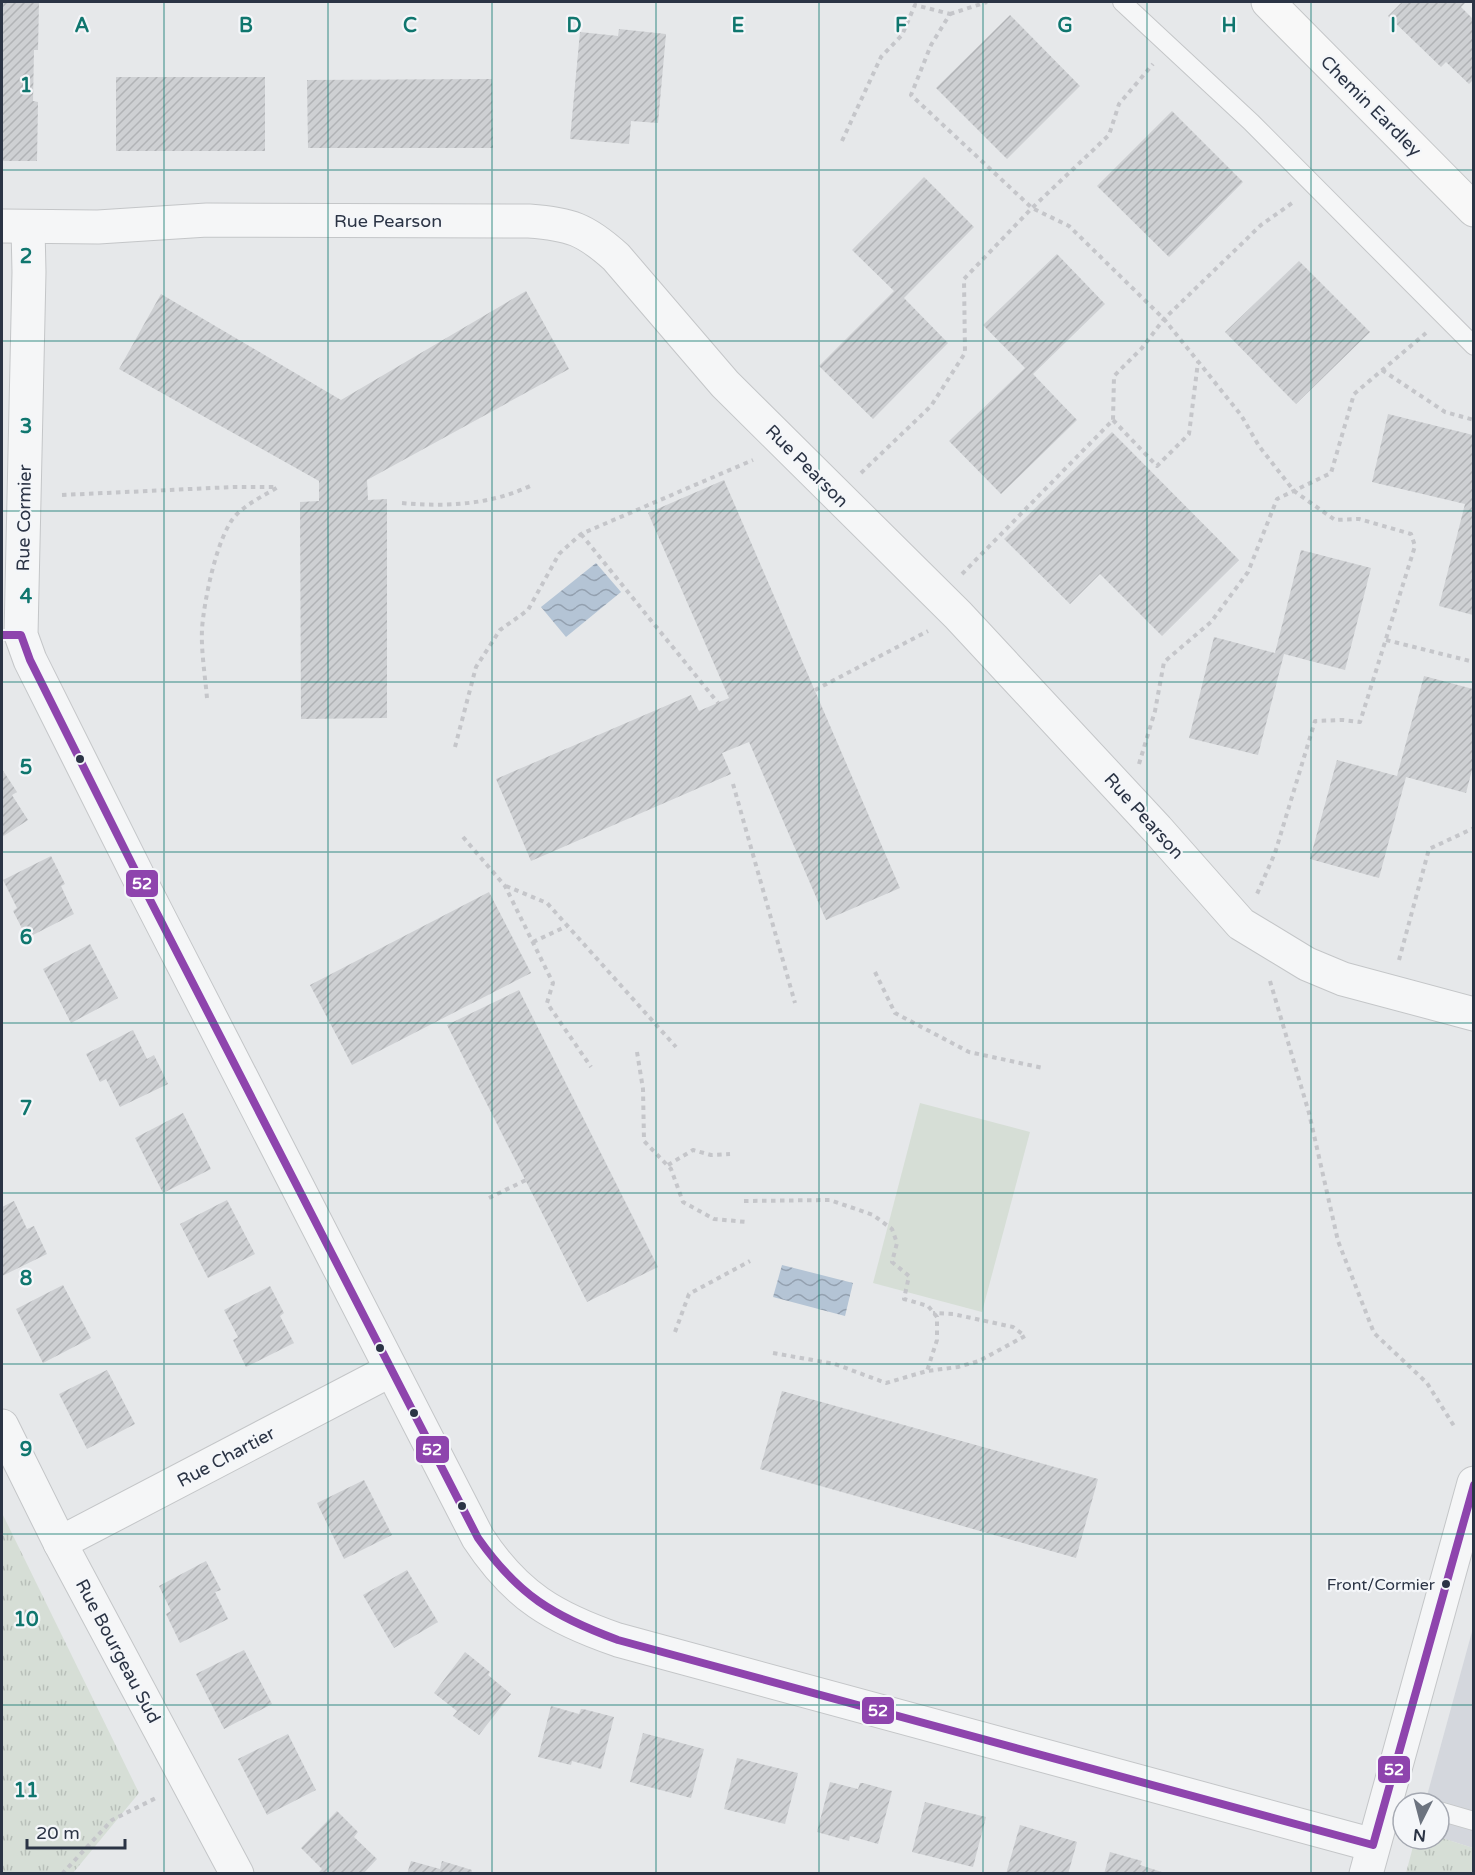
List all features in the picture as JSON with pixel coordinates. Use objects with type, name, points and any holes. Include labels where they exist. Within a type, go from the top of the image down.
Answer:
[{"type":"main road","name":"Chemin Eardley","points":[[1268,2],[1473,210]]},
{"type":"street","name":"Rue Pearson","points":[[15,227],[98,227],[207,220],[528,221],[555,223],[577,229],[596,240],[616,257],[725,384],[949,606],[1129,799],[1241,924],[1307,964],[1343,979],[1473,1014]]},
{"type":"street","name":"Rue Cormier","points":[[15,227],[29,272],[11,635],[30,660],[391,1370],[478,1538],[494,1562],[521,1590],[548,1610],[579,1627],[1370,1859]]},
{"type":"street","name":"Rue Chartier","points":[[60,1543],[391,1370]]},
{"type":"street","name":"Rue Bourgeau Sud","points":[[2,1425],[60,1543],[237,1874]]},
{"type":"street","points":[[1400,1791],[1466,1535],[1473,1483]]},
{"type":"street","points":[[1370,1859],[1391,1815]]},
{"type":"lane","points":[[1122,2],[1251,122],[1473,346]]},
{"type":"lane","points":[[1451,1815],[1473,1821]]},
{"type":"path","points":[[842,141],[881,57],[902,35],[915,5],[950,14],[987,2]]},
{"type":"path","points":[[950,14],[931,45],[911,95],[1032,208],[1069,226],[1164,319],[1241,415],[1259,446],[1294,491],[1335,520],[1359,519],[1411,534],[1415,546],[1360,722],[1315,721],[1275,853],[1241,924]]},
{"type":"path","points":[[837,496],[931,406],[965,353],[964,279],[1032,208],[1109,135],[1119,104],[1169,46]]},
{"type":"path","points":[[815,690],[949,606],[1113,420],[1114,376],[1142,348],[1164,319],[1261,225],[1315,187]]},
{"type":"path","points":[[1129,799],[1155,711],[1164,662],[1211,622],[1248,572],[1276,499],[1331,473],[1354,394],[1445,317]]},
{"type":"path","points":[[1113,420],[1157,465],[1189,434],[1198,361]]},
{"type":"path","points":[[1382,370],[1445,412],[1473,420]]},
{"type":"path","points":[[455,747],[476,667],[500,630],[528,610],[559,554],[581,534],[753,460]]},
{"type":"path","points":[[402,502],[465,504],[510,495],[530,486]]},
{"type":"path","points":[[62,495],[278,487],[252,502],[235,517],[219,547],[202,630],[207,698]]},
{"type":"path","points":[[581,534],[718,703]]},
{"type":"path","points":[[1386,640],[1473,662]]},
{"type":"path","points":[[733,784],[795,1003]]},
{"type":"path","points":[[1390,992],[1429,849],[1473,828]]},
{"type":"path","points":[[463,837],[505,886],[553,983],[548,1003],[591,1067]]},
{"type":"path","points":[[505,886],[546,903],[676,1047]]},
{"type":"path","points":[[533,942],[567,926]]},
{"type":"path","points":[[875,972],[895,1013],[969,1052],[1043,1068]]},
{"type":"path","points":[[1269,977],[1309,1113],[1338,1241],[1374,1333],[1427,1383],[1454,1426]]},
{"type":"path","points":[[637,1052],[643,1089],[644,1141],[668,1166],[683,1202],[714,1219],[746,1222]]},
{"type":"path","points":[[668,1166],[693,1150],[711,1155],[730,1154]]},
{"type":"path","points":[[489,1198],[526,1180]]},
{"type":"path","points":[[744,1201],[830,1200],[873,1215],[892,1229],[897,1243],[892,1262],[909,1276],[903,1299],[928,1306],[937,1317],[937,1340],[927,1371]]},
{"type":"path","points":[[675,1332],[689,1294],[750,1261]]},
{"type":"path","points":[[773,1353],[835,1364],[886,1383],[927,1371],[958,1367],[979,1361],[1025,1336],[1013,1327],[952,1314],[933,1313]]},
{"type":"path","points":[[62,1874],[112,1820],[139,1805],[189,1784]]},
{"type":"shaded area","points":[[1473,1628],[1473,1848],[1451,1841],[1451,1791],[1428,1791]]},
{"type":"green space","points":[[920,1103],[1030,1132],[982,1312],[873,1283]]},
{"type":"green space","points":[[2,1513],[139,1793],[73,1873],[2,1873]]},
{"type":"green space","points":[[1451,1841],[1473,1848],[1473,1873],[1406,1873],[1412,1851],[1451,1851]]},
{"type":"water","points":[[596,563],[621,592],[566,637],[541,607]]},
{"type":"water","points":[[782,1265],[853,1283],[845,1316],[773,1297]]},
{"type":"building","points":[[2,2],[39,2],[38,50],[34,50],[33,101],[38,102],[37,161],[2,161]]},
{"type":"building","points":[[1402,2],[1466,2],[1461,7],[1473,19],[1473,80],[1469,84],[1446,62],[1441,67],[1388,16]]},
{"type":"building","points":[[1010,15],[1080,86],[1007,159],[936,88]]},
{"type":"building","points":[[619,29],[666,34],[658,123],[631,121],[629,144],[570,139],[580,32],[618,36]]},
{"type":"building","points":[[116,77],[265,77],[265,151],[116,151]]},
{"type":"building","points":[[492,79],[493,148],[308,148],[307,80]]},
{"type":"building","points":[[1172,111],[1243,182],[1169,257],[1097,186]]},
{"type":"building","points":[[924,177],[974,227],[904,298],[948,343],[873,419],[819,366],[894,291],[852,250]]},
{"type":"building","points":[[1057,254],[1105,304],[1033,374],[1077,420],[1001,494],[949,441],[1025,368],[983,325]]},
{"type":"building","points":[[1299,261],[1370,332],[1296,404],[1225,332]]},
{"type":"building","points":[[526,291],[569,369],[367,480],[368,500],[387,499],[387,718],[301,719],[300,502],[319,501],[319,481],[119,369],[161,294],[341,400]]},
{"type":"building","points":[[1388,414],[1473,435],[1473,615],[1439,606],[1465,504],[1372,482]]},
{"type":"building","points":[[1112,432],[1239,560],[1162,636],[1100,574],[1070,604],[1004,539]]},
{"type":"building","points":[[724,480],[900,888],[826,920],[749,742],[722,753],[731,774],[531,861],[496,779],[691,695],[699,711],[729,698],[648,513]]},
{"type":"building","points":[[1301,550],[1371,568],[1345,670],[1284,654],[1258,755],[1189,738],[1214,637],[1275,653]]},
{"type":"building","points":[[1424,676],[1473,689],[1473,766],[1466,793],[1406,777],[1379,878],[1310,859],[1337,760],[1397,776]]},
{"type":"building","points":[[2,769],[17,792],[12,795],[28,820],[2,837]]},
{"type":"building","points":[[51,856],[65,884],[61,886],[74,914],[27,938],[13,911],[17,908],[3,880]]},
{"type":"building","points":[[489,892],[531,973],[352,1065],[310,985]]},
{"type":"building","points":[[90,944],[118,998],[71,1023],[43,969]]},
{"type":"building","points":[[519,990],[658,1267],[587,1302],[447,1025]]},
{"type":"building","points":[[133,1030],[147,1059],[154,1055],[168,1084],[120,1107],[106,1079],[100,1082],[86,1054]]},
{"type":"building","points":[[183,1113],[211,1169],[163,1193],[135,1138]]},
{"type":"building","points":[[227,1200],[255,1254],[208,1278],[180,1224]]},
{"type":"building","points":[[14,1201],[27,1229],[34,1226],[47,1254],[2,1276],[2,1207]]},
{"type":"building","points":[[63,1285],[91,1338],[43,1363],[16,1309]]},
{"type":"building","points":[[270,1286],[284,1313],[280,1316],[294,1343],[246,1367],[233,1340],[238,1337],[224,1310]]},
{"type":"building","points":[[107,1370],[135,1424],[87,1449],[59,1394]]},
{"type":"building","points":[[782,1391],[1098,1479],[1076,1558],[760,1469]]},
{"type":"building","points":[[364,1480],[392,1535],[344,1559],[317,1503]]},
{"type":"building","points":[[206,1561],[221,1590],[215,1592],[228,1619],[180,1643],[166,1614],[171,1611],[159,1586]]},
{"type":"building","points":[[407,1570],[438,1622],[394,1648],[363,1595]]},
{"type":"building","points":[[244,1650],[272,1704],[224,1729],[196,1674]]},
{"type":"building","points":[[465,1652],[490,1672],[488,1675],[511,1694],[479,1735],[453,1716],[457,1711],[434,1693]]},
{"type":"building","points":[[551,1706],[579,1714],[583,1709],[614,1717],[601,1769],[572,1761],[571,1765],[538,1757]]},
{"type":"building","points":[[643,1733],[704,1749],[691,1798],[630,1782]]},
{"type":"building","points":[[288,1734],[316,1790],[267,1815],[238,1759]]},
{"type":"building","points":[[737,1758],[798,1773],[785,1824],[724,1809]]},
{"type":"building","points":[[830,1782],[858,1789],[860,1783],[863,1783],[892,1791],[878,1844],[850,1836],[849,1841],[817,1832]]},
{"type":"building","points":[[925,1802],[986,1817],[973,1867],[912,1852]]},
{"type":"building","points":[[337,1811],[358,1832],[354,1837],[377,1859],[363,1874],[317,1874],[322,1869],[301,1848]]},
{"type":"building","points":[[1020,1825],[1077,1842],[1068,1874],[1006,1874]]},
{"type":"building","points":[[1110,1852],[1142,1861],[1140,1865],[1168,1874],[1104,1874]]},
{"type":"building","points":[[411,1861],[440,1869],[442,1861],[472,1870],[471,1874],[407,1874]]},
{"type":"transit line","name":"52","points":[[2,635],[21,635],[30,660],[146,892],[478,1538],[508,1575],[523,1589],[556,1612],[618,1640],[1373,1845],[1474,1485]]},
{"type":"place","name":"Front/Cormier","points":[[1446,1584]]}]
